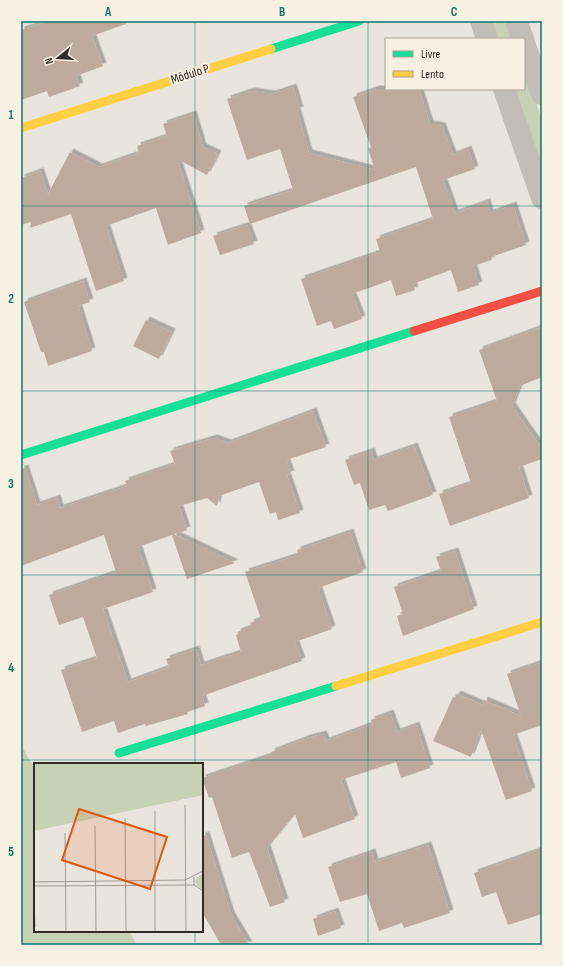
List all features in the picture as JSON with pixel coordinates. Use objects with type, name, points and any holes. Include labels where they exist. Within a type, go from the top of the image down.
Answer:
[{"type":"street","name":"Módulo P","points":[[21,128],[359,21]]},
{"type":"street","points":[[481,21],[487,38]]},
{"type":"street","points":[[516,21],[523,38]]},
{"type":"street","points":[[525,46],[542,94]]},
{"type":"street","points":[[504,90],[542,198]]},
{"type":"street","points":[[21,455],[542,291]]},
{"type":"street","points":[[118,753],[542,622]]},
{"type":"green space","points":[[487,21],[508,21],[514,38],[494,38]]},
{"type":"green space","points":[[525,71],[542,120],[542,178],[511,90],[525,90]]},
{"type":"green space","points":[[21,745],[34,767],[34,932],[130,932],[137,945],[21,945]]},
{"type":"building","points":[[49,21],[125,21],[126,24],[92,36],[103,66],[76,76],[80,86],[49,97],[47,91],[21,100],[21,30]]},
{"type":"building","points":[[293,87],[300,110],[297,111],[309,153],[375,170],[368,149],[371,147],[353,97],[376,89],[419,90],[430,124],[442,126],[453,155],[468,149],[475,169],[443,180],[455,213],[487,202],[490,213],[513,205],[526,245],[491,257],[492,260],[473,266],[479,285],[458,292],[451,270],[413,284],[415,290],[396,296],[391,280],[352,294],[362,319],[334,329],[331,321],[317,326],[301,279],[380,252],[376,239],[433,219],[416,167],[250,224],[244,206],[293,190],[280,149],[247,160],[227,99],[251,91],[272,94]]},
{"type":"building","points":[[193,114],[203,147],[218,154],[207,175],[177,159],[201,233],[168,245],[156,208],[106,226],[124,281],[96,291],[71,214],[30,228],[31,222],[21,225],[21,178],[40,171],[48,194],[70,152],[99,167],[139,153],[137,146],[167,136],[163,124]]},
{"type":"building","points":[[247,225],[254,244],[220,255],[213,236]]},
{"type":"building","points":[[83,281],[90,302],[78,306],[92,351],[48,366],[44,352],[41,352],[24,302]]},
{"type":"building","points":[[146,320],[172,332],[159,359],[133,346]]},
{"type":"building","points":[[542,327],[542,377],[520,386],[512,406],[542,449],[542,459],[519,467],[529,498],[450,526],[439,494],[471,483],[449,417],[497,401],[479,350]]},
{"type":"building","points":[[313,411],[326,447],[286,460],[291,474],[287,475],[300,513],[278,520],[276,512],[270,514],[259,482],[219,496],[217,506],[207,498],[179,506],[187,530],[174,534],[235,563],[187,579],[172,535],[138,547],[153,592],[103,609],[128,682],[169,667],[166,659],[196,649],[201,665],[241,652],[236,635],[238,634],[237,632],[252,627],[250,623],[261,619],[245,572],[298,555],[297,550],[350,532],[363,572],[318,588],[332,629],[295,642],[302,661],[202,696],[205,706],[187,712],[188,714],[146,726],[145,724],[118,733],[114,721],[82,732],[61,670],[97,658],[83,617],[59,625],[49,595],[116,572],[104,535],[21,566],[21,469],[25,468],[37,505],[57,498],[60,508],[127,486],[125,481],[175,464],[170,451],[214,438],[228,443]]},
{"type":"building","points":[[414,446],[433,495],[388,511],[385,505],[369,510],[360,483],[354,485],[345,460],[371,451],[374,460]]},
{"type":"building","points":[[455,551],[474,609],[403,636],[397,616],[403,614],[394,587],[441,571],[436,557]]},
{"type":"building","points":[[542,662],[542,725],[513,735],[532,791],[506,800],[481,730],[471,757],[433,741],[453,697],[455,698],[457,694],[483,705],[484,700],[521,716],[507,674]]},
{"type":"building","points":[[390,713],[397,732],[416,725],[430,768],[401,778],[396,762],[341,780],[355,819],[303,838],[295,814],[267,848],[285,902],[270,907],[249,852],[232,858],[212,797],[209,798],[203,778],[272,755],[271,752],[307,738],[323,734],[326,741],[372,724],[371,720]]},
{"type":"building","points":[[206,835],[231,915],[249,945],[221,945],[203,914],[203,836]]},
{"type":"building","points":[[428,845],[450,913],[404,928],[402,923],[379,931],[367,894],[340,902],[328,867],[372,852],[375,862]]},
{"type":"building","points":[[542,849],[542,914],[508,925],[496,892],[482,897],[474,873]]},
{"type":"building","points":[[335,911],[341,928],[318,936],[313,919]]},
{"type":"traffic: fast","points":[[271,49],[359,21]]},
{"type":"traffic: fast","points":[[21,455],[414,331]]},
{"type":"traffic: fast","points":[[119,753],[336,686]]},
{"type":"traffic: slow","points":[[21,128],[271,49]]},
{"type":"traffic: slow","points":[[336,686],[542,622]]},
{"type":"traffic: jam","points":[[414,331],[542,291]]}]
